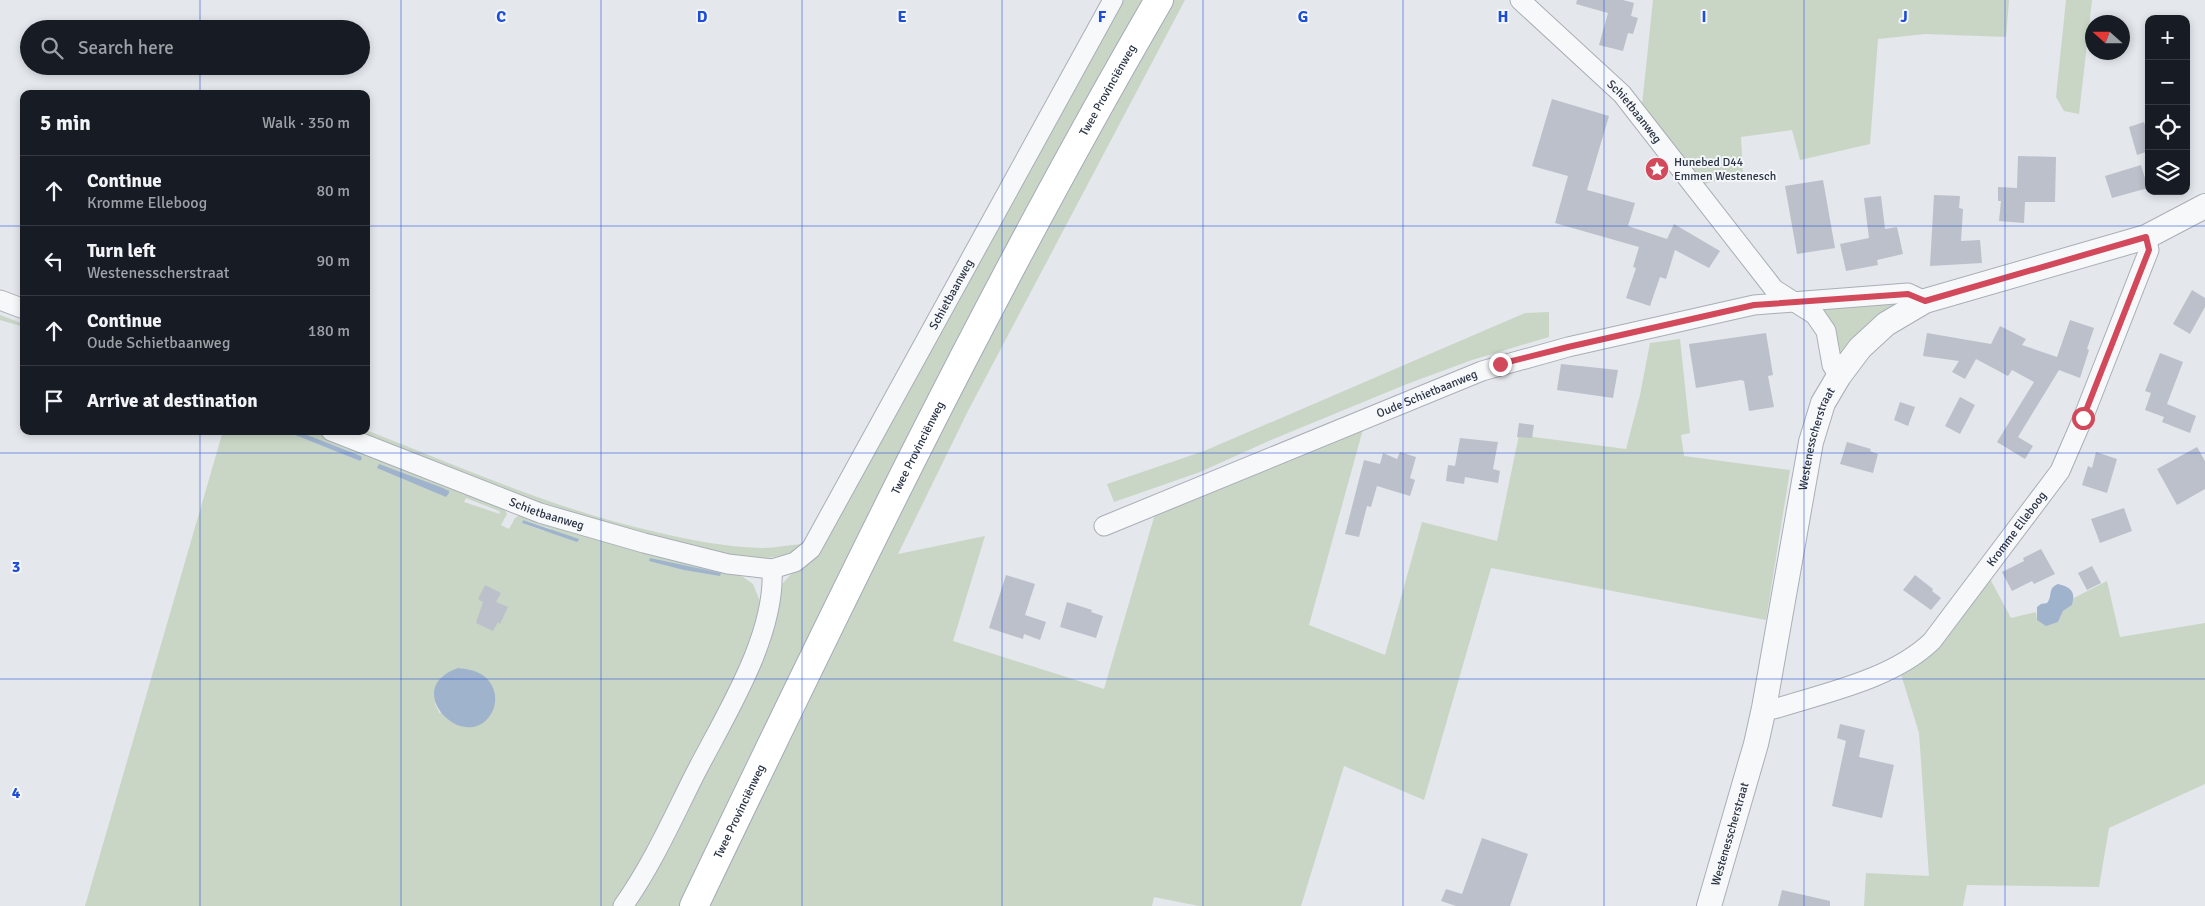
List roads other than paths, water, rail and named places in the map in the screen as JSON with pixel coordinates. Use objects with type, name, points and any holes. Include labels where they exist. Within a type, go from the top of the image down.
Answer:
[{"type":"main road","name":"Twee Provinciënweg","points":[[694,906],[840,601],[946,389],[1046,200],[1159,0]]},
{"type":"street","name":"Schietbaanweg","points":[[341,435],[498,497],[591,529],[728,564],[772,569],[795,562],[811,549],[1114,0]]},
{"type":"street","name":"Schietbaanweg","points":[[1520,0],[1622,94],[1774,289],[1793,302]]},
{"type":"street","name":"Westenesscherstraat","points":[[1710,906],[1756,744],[1764,708],[1809,450],[1823,402],[1839,376],[1860,348],[1886,324],[1925,301],[2146,237],[2205,206]]},
{"type":"street","name":"Kromme Elleboog","points":[[1764,708],[1774,709],[1872,677],[1905,662],[1932,641],[2060,471],[2083,418],[2149,250],[2146,237]]},
{"type":"street","name":"Oude Schietbaanweg","points":[[1104,526],[1500,364],[1734,309],[1793,302],[1908,294],[1925,301]]},
{"type":"street","points":[[0,300],[20,308]]},
{"type":"street","points":[[1793,302],[1815,315],[1826,331],[1832,365],[1839,376]]},
{"type":"street","points":[[623,906],[652,861],[748,671],[764,632],[768,614],[772,569]]},
{"type":"water","points":[[295,435],[307,435],[361,456],[362,459],[360,461]]},
{"type":"water","points":[[379,464],[443,488],[449,491],[449,493],[446,497],[377,468]]},
{"type":"water","points":[[523,520],[579,540],[577,542],[522,523]]},
{"type":"water","points":[[650,558],[721,573],[720,576],[684,570],[649,561]]},
{"type":"water","points":[[2058,584],[2066,587],[2073,593],[2072,605],[2063,611],[2058,622],[2046,626],[2037,620],[2037,607],[2047,603],[2052,588]]},
{"type":"water","points":[[458,668],[481,674],[493,688],[495,700],[492,712],[478,726],[465,727],[452,722],[442,713],[435,702],[435,689],[442,677]]},
{"type":"place","name":"Hunebed D44 Emmen Westenesch","points":[[1657,169]]}]
